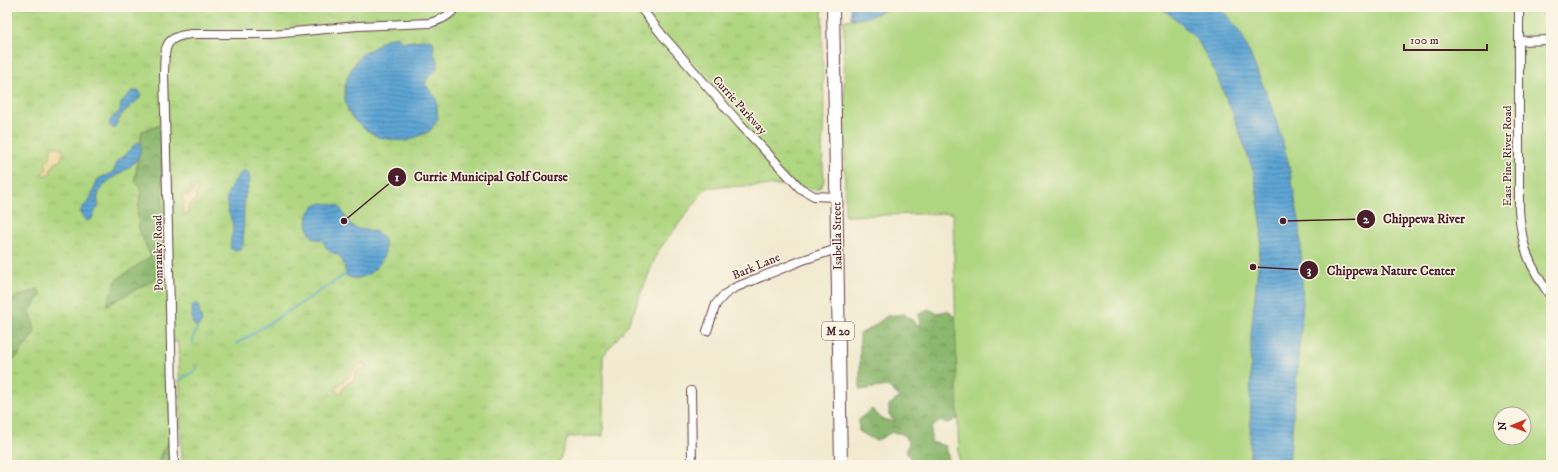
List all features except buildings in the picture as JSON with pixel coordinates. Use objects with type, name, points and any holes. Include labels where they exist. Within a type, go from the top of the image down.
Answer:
[{"type":"highway","name":"Isabella Street","points":[[833,7],[841,465]]},
{"type":"street","name":"Currie Parkway","points":[[640,7],[663,36],[741,125],[800,188],[814,196],[836,197]]},
{"type":"street","name":"East Pine River Road","points":[[1519,7],[1520,229],[1529,261],[1535,275],[1551,297]]},
{"type":"street","name":"Pomranky Road","points":[[174,465],[164,74],[165,54],[169,40],[180,35],[191,34],[272,34],[358,26],[430,23],[440,20],[454,9]]},
{"type":"street","points":[[1519,41],[1551,40]]},
{"type":"street","name":"Bark Lane","points":[[707,331],[716,304],[724,295],[734,288],[803,260],[837,249]]},
{"type":"street","points":[[692,391],[692,465]]},
{"type":"green space","points":[[7,7],[822,7],[824,115],[822,148],[824,181],[822,186],[816,190],[793,185],[707,187],[658,251],[628,325],[603,356],[603,436],[568,437],[558,465],[182,465],[178,342],[168,342],[170,440],[161,453],[158,465],[7,465]]},
{"type":"green space","points":[[893,7],[1551,7],[1551,465],[959,465],[953,213],[845,216],[844,20],[859,19]]},
{"type":"green space","points":[[161,125],[164,274],[106,306],[116,280],[151,256],[139,230],[138,212],[141,191],[135,179],[142,131]]},
{"type":"green space","points":[[38,289],[41,295],[30,310],[35,332],[16,358],[7,363],[7,304],[15,298]]},
{"type":"green space","points":[[928,309],[937,313],[948,311],[956,318],[965,330],[966,402],[958,418],[949,423],[940,421],[931,428],[931,442],[946,446],[950,465],[911,465],[912,460],[906,452],[909,443],[903,434],[892,432],[876,441],[859,431],[859,419],[872,409],[882,419],[895,422],[889,415],[889,405],[900,397],[887,386],[860,390],[860,334],[887,316],[904,314],[921,327],[918,315]]},
{"type":"green space","points":[[170,440],[171,465],[158,465],[162,452]]},
{"type":"sand","points":[[54,146],[62,148],[62,156],[60,161],[54,165],[49,175],[45,176],[42,173],[47,169],[45,162],[50,159],[51,149]]},
{"type":"sand","points":[[195,186],[199,189],[196,194],[196,199],[189,205],[188,213],[185,214],[182,211],[184,203],[182,196],[191,194]]},
{"type":"sand","points":[[365,364],[365,368],[356,371],[353,381],[345,385],[342,392],[338,393],[336,389],[339,384],[349,377],[351,370]]},
{"type":"water","points":[[851,7],[893,7],[859,19],[851,18]]},
{"type":"water","points":[[1160,7],[1217,7],[1227,15],[1242,35],[1273,109],[1288,161],[1300,226],[1303,303],[1289,465],[1250,465],[1251,334],[1262,229],[1254,173],[1233,114],[1215,72],[1198,41],[1177,20]]},
{"type":"water","points":[[397,36],[402,42],[422,40],[433,41],[434,54],[438,61],[437,69],[427,79],[425,84],[436,98],[438,119],[430,131],[407,141],[378,137],[365,129],[355,121],[348,111],[345,100],[345,87],[348,75],[362,54],[375,47],[383,40]]},
{"type":"water","points":[[132,91],[140,92],[140,98],[122,114],[114,128],[112,128],[109,124],[111,119],[120,111],[121,103]]},
{"type":"water","points":[[138,142],[141,143],[140,153],[136,161],[102,188],[98,196],[98,208],[92,219],[86,221],[80,213],[82,207],[88,203],[98,179],[113,172],[119,159],[125,156]]},
{"type":"water","points":[[243,171],[248,172],[250,179],[244,202],[243,245],[241,249],[234,250],[231,249],[233,225],[227,207],[227,199],[231,187]]},
{"type":"water","points":[[323,203],[338,206],[352,226],[375,232],[382,237],[385,245],[385,253],[382,261],[369,274],[354,278],[347,276],[340,256],[328,250],[322,241],[315,239],[309,232],[307,219],[309,213],[314,207]]},
{"type":"water","points":[[196,303],[198,304],[202,321],[197,327],[192,323],[192,306]]},
{"type":"waterway","points":[[236,344],[346,274]]},
{"type":"waterway","points":[[193,343],[197,327]]},
{"type":"waterway","points":[[179,381],[197,369],[196,365]]},
{"type":"place","name":"Currie Municipal Golf Course","points":[[344,221]]},
{"type":"place","name":"Chippewa River","points":[[1283,221]]},
{"type":"place","name":"Chippewa Nature Center","points":[[1253,267]]}]
